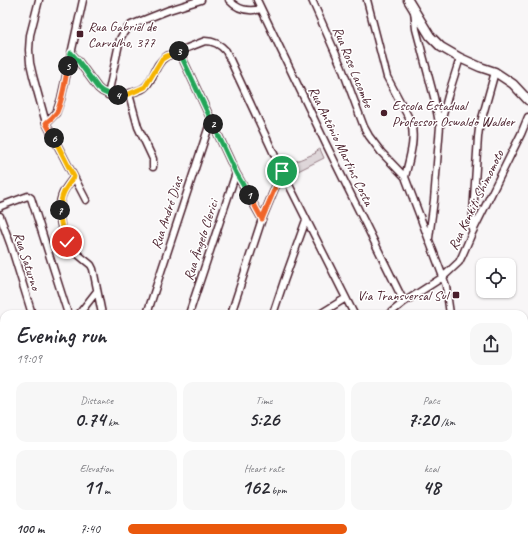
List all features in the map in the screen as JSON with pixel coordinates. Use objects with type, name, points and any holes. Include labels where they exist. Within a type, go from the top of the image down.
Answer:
[{"type":"main road","points":[[408,0],[433,40],[441,47],[460,58],[496,72],[513,84],[527,97]]},
{"type":"street","points":[[39,0],[30,35],[29,50],[33,76],[46,123],[86,200]]},
{"type":"street","points":[[46,123],[52,118],[58,109],[83,0]]},
{"type":"street","points":[[108,95],[120,39],[126,29],[131,25],[169,10],[201,0]]},
{"type":"street","points":[[229,0],[242,10],[253,11],[261,9]]},
{"type":"street","name":"Rua Antônio Martins Costa","points":[[257,0],[404,302]]},
{"type":"street","name":"Rua Rose Lacombe","points":[[312,0],[342,68],[364,127],[381,152],[405,177]]},
{"type":"street","points":[[367,0],[387,77],[411,122],[413,129],[413,142],[405,177],[444,277],[449,310]]},
{"type":"street","points":[[413,8],[416,29],[440,126]]},
{"type":"street","points":[[420,44],[425,40],[433,40]]},
{"type":"street","points":[[71,53],[101,91],[108,95],[120,96],[145,87],[162,59],[167,56],[205,41],[212,41],[223,47],[306,220],[352,310]]},
{"type":"street","points":[[179,51],[236,173],[262,219]]},
{"type":"street","points":[[429,240],[440,126],[460,58]]},
{"type":"street","points":[[472,232],[479,129],[496,72]]},
{"type":"street","points":[[129,94],[138,127],[153,159],[154,167]]},
{"type":"street","points":[[434,97],[441,98],[448,96]]},
{"type":"street","name":"Rua Kenkiti Shimomoto","points":[[394,310],[444,277],[459,262],[528,117]]},
{"type":"street","name":"Rua André Dias","points":[[148,310],[211,120]]},
{"type":"street","points":[[521,134],[528,130]]},
{"type":"street","points":[[232,310],[262,219],[282,171]]},
{"type":"street","name":"Rua Ângelo Clerici","points":[[190,310],[236,173]]},
{"type":"street","points":[[74,177],[66,188],[61,200],[61,225],[67,242],[72,249],[91,265],[93,269],[101,310]]},
{"type":"street","points":[[0,207],[28,196],[30,197],[67,310]]},
{"type":"street","name":"Rua Saturno","points":[[0,216],[31,310]]},
{"type":"street","points":[[274,310],[306,220]]},
{"type":"street","points":[[82,310],[97,291]]},
{"type":"street","points":[[326,310],[346,298]]},
{"type":"shaded area","points":[[320,149],[324,158],[294,173],[289,164],[316,153],[315,152]]},
{"type":"place","name":"Rua Gabriel de Carvalho, 377","points":[[80,34]]},
{"type":"place","name":"Escola Estadual Professor Oswaldo Walder","points":[[384,113]]},
{"type":"place","name":"Via Transversal Sul","points":[[456,295]]},
{"type":"route","points":[[67,242],[61,225],[61,200],[66,188],[74,177],[46,123],[52,118],[58,109],[71,53],[101,91],[108,95],[120,96],[145,87],[162,59],[179,51],[236,173],[262,219],[282,171]]}]
